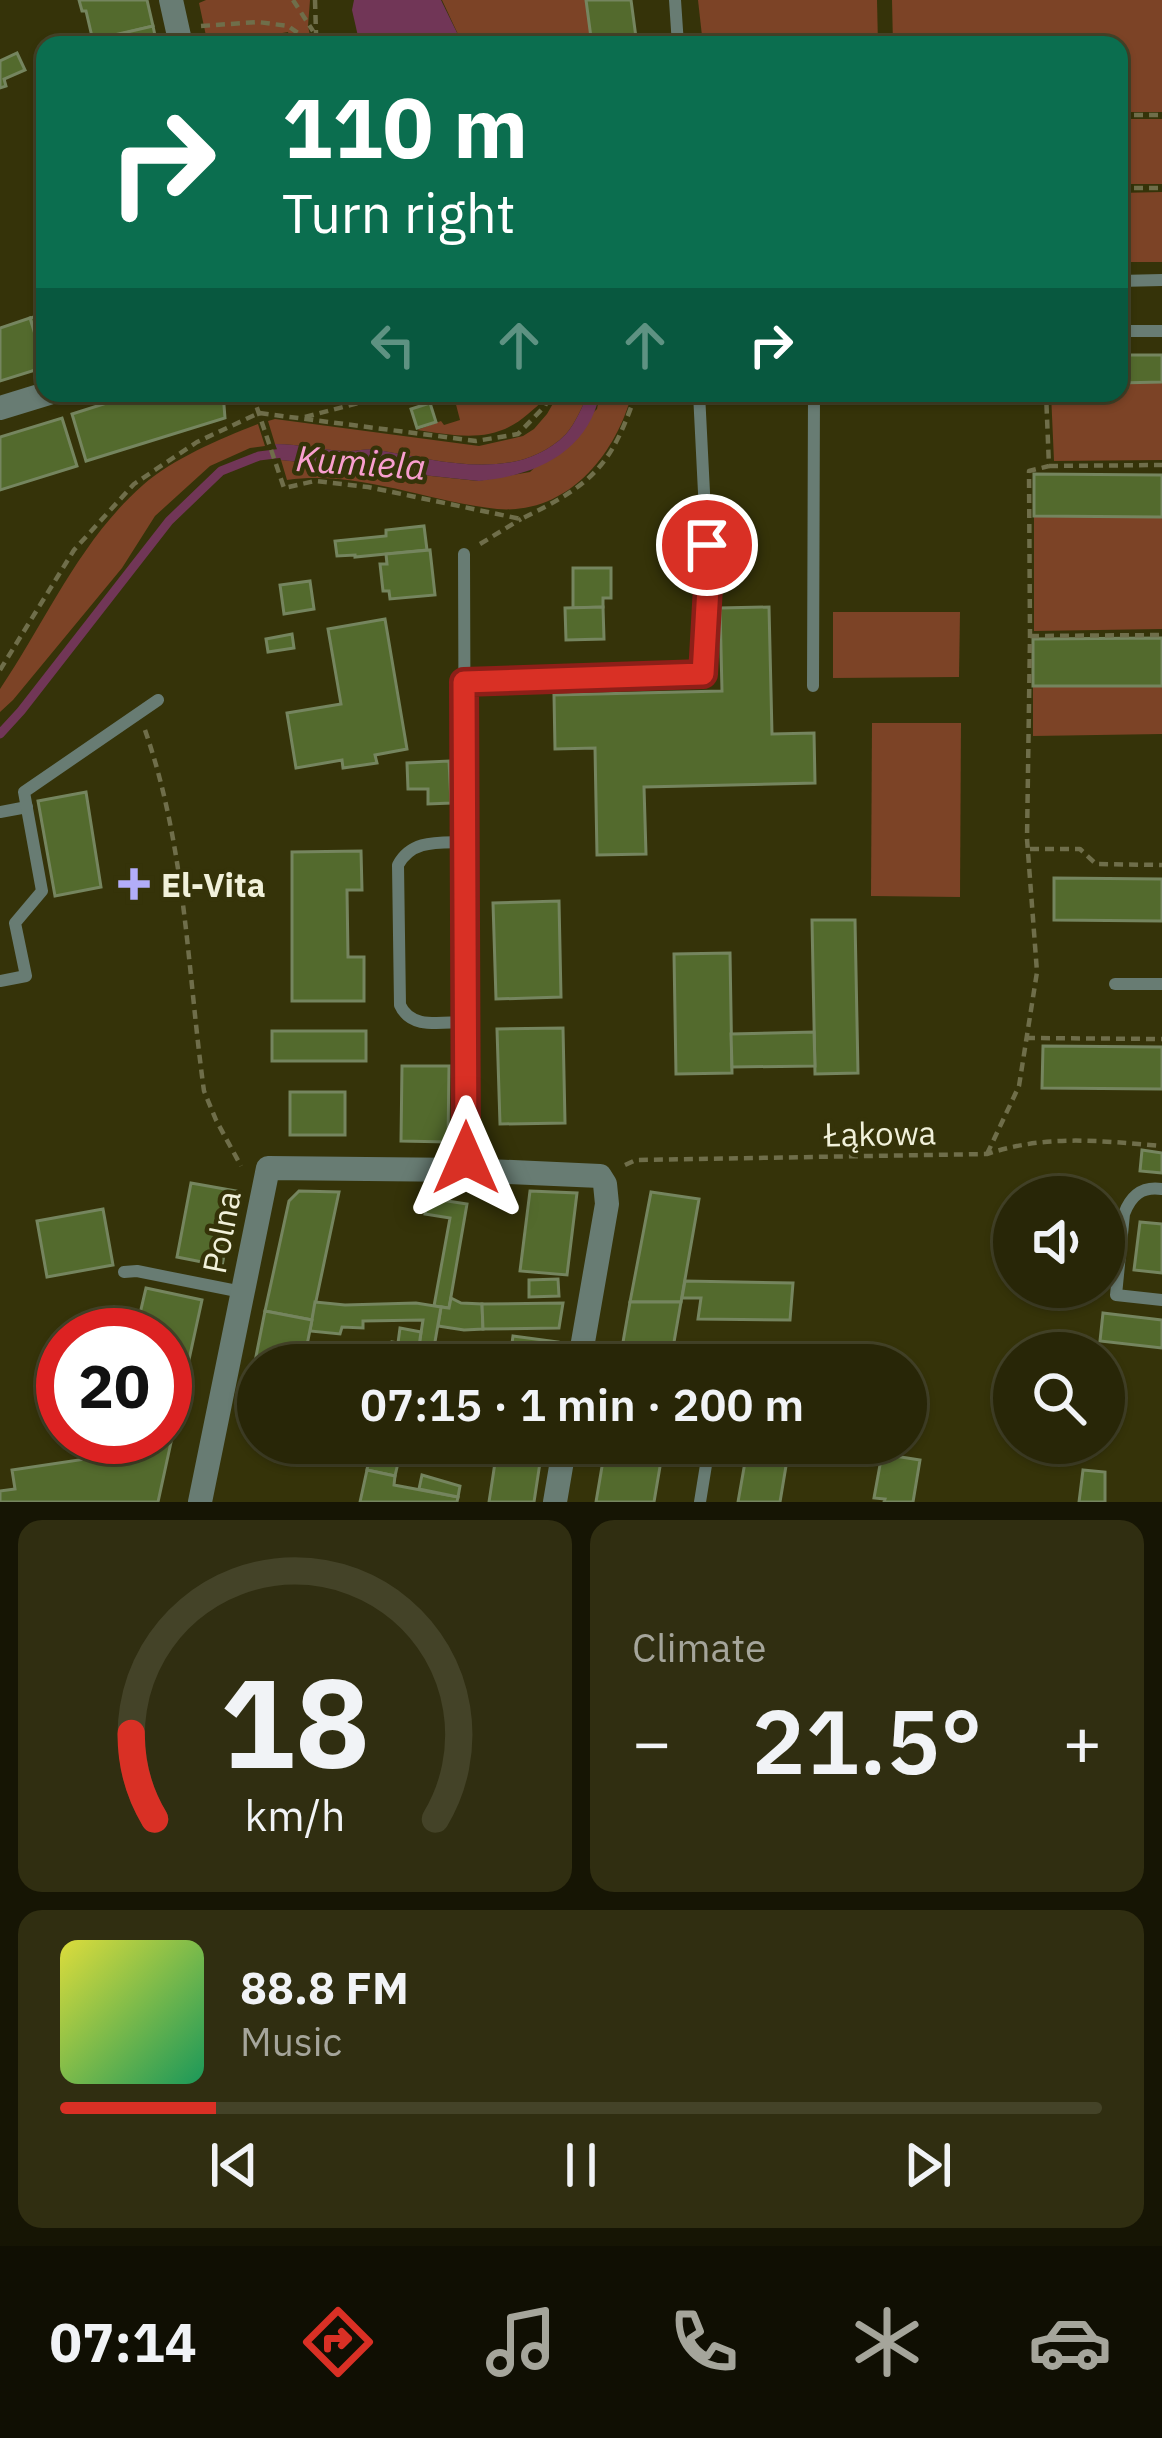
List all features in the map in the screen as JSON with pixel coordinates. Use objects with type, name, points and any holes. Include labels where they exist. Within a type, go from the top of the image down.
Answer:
[{"type":"street","points":[[171,0],[189,36]]},
{"type":"street","points":[[0,408],[36,397]]},
{"type":"street","name":"Polna","points":[[200,1502],[268,1168],[600,1176]]},
{"type":"street","points":[[583,1344],[607,1204],[600,1176]]},
{"type":"street","points":[[555,1502],[562,1464]]},
{"type":"lane","points":[[675,0],[677,36]]},
{"type":"lane","points":[[1128,281],[1162,280]]},
{"type":"lane","points":[[1128,331],[1162,331]]},
{"type":"lane","points":[[464,682],[703,674],[708,572],[699,402]]},
{"type":"lane","points":[[813,686],[814,402]]},
{"type":"lane","points":[[464,554],[466,1170]]},
{"type":"lane","points":[[0,981],[26,976],[16,923],[42,891],[24,792],[158,700]]},
{"type":"lane","points":[[0,812],[27,807]]},
{"type":"lane","points":[[465,842],[417,845],[398,865],[403,1013],[417,1023],[465,1022]]},
{"type":"lane","points":[[1115,984],[1162,984]]},
{"type":"lane","points":[[1162,1189],[1145,1189],[1129,1202],[1116,1295],[1162,1300]]},
{"type":"lane","points":[[124,1273],[137,1271],[243,1292]]},
{"type":"lane","points":[[700,1502],[706,1465]]},
{"type":"path","points":[[293,0],[316,34]]},
{"type":"path","points":[[316,0],[316,34]]},
{"type":"path","points":[[189,36],[258,22],[288,26],[303,36]]},
{"type":"path","points":[[1128,116],[1162,116]]},
{"type":"path","points":[[1128,188],[1162,188]]},
{"type":"path","points":[[256,402],[284,488],[315,482],[368,487],[521,519]]},
{"type":"path","points":[[300,418],[361,402]]},
{"type":"path","points":[[0,670],[74,550],[134,484],[197,442],[260,413],[476,441],[518,434],[547,402]]},
{"type":"path","points":[[464,554],[587,483],[612,452],[632,402]]},
{"type":"path","points":[[1046,402],[1049,466]]},
{"type":"path","points":[[987,1154],[1019,1086],[1037,972],[1027,838],[1029,471],[1049,466],[1162,465]]},
{"type":"path","points":[[1030,636],[1162,635]]},
{"type":"path","points":[[139,713],[168,807],[182,883],[204,1090],[236,1159],[265,1184]]},
{"type":"path","points":[[1029,849],[1080,849],[1096,864],[1162,865]]},
{"type":"path","points":[[1026,1038],[1162,1039]]},
{"type":"path","name":"Łąkowa","points":[[600,1176],[636,1160],[987,1154],[1062,1139],[1162,1146]]},
{"type":"shaded area","points":[[310,0],[310,36],[289,36],[288,32],[206,36],[199,3]]},
{"type":"shaded area","points":[[442,0],[586,0],[591,36],[459,36]]},
{"type":"shaded area","points":[[698,0],[877,0],[878,36],[702,36]]},
{"type":"shaded area","points":[[892,0],[1162,0],[1162,112],[1128,112],[1128,36],[893,36]]},
{"type":"shaded area","points":[[1128,119],[1162,119],[1162,184],[1128,184]]},
{"type":"shaded area","points":[[1162,192],[1162,262],[1128,262],[1128,193]]},
{"type":"shaded area","points":[[1162,382],[1162,460],[1054,461],[1051,402],[1128,402],[1128,383]]},
{"type":"shaded area","points":[[455,402],[541,402],[515,424],[489,434],[417,430],[460,420]]},
{"type":"shaded area","points":[[554,402],[585,402],[566,434],[546,449],[501,464],[450,463],[374,449],[341,451],[275,444],[268,421],[479,446],[523,436]]},
{"type":"shaded area","points":[[598,402],[629,402],[601,459],[566,491],[522,508],[471,505],[340,479],[287,480],[281,460],[478,481],[530,472],[597,409]]},
{"type":"shaded area","points":[[258,424],[265,446],[210,466],[155,516],[122,568],[0,712],[0,689],[82,556],[121,507],[168,466]]},
{"type":"shaded area","points":[[1034,516],[1162,517],[1162,629],[1034,631]]},
{"type":"shaded area","points":[[833,612],[960,612],[959,677],[833,678]]},
{"type":"shaded area","points":[[1033,686],[1162,686],[1162,734],[1033,736]]},
{"type":"shaded area","points":[[872,723],[961,723],[960,897],[871,896]]},
{"type":"water","points":[[354,0],[441,0],[459,36],[358,36]]},
{"type":"water","points":[[585,402],[597,402],[584,431],[556,458],[519,474],[479,481],[281,460],[275,444],[341,451],[374,449],[450,463],[501,464],[546,449],[576,420]]},
{"type":"building","points":[[79,0],[147,0],[153,26],[92,36],[86,11]]},
{"type":"building","points":[[586,0],[631,0],[636,36],[591,36]]},
{"type":"building","points":[[153,26],[155,36],[110,36]]},
{"type":"building","points":[[17,53],[25,70],[4,79],[6,86],[0,88],[0,61]]},
{"type":"building","points":[[30,318],[36,338],[36,370],[0,381],[0,328]]},
{"type":"building","points":[[1128,355],[1162,355],[1162,382],[1128,383]]},
{"type":"building","points":[[110,402],[224,402],[225,418],[86,461],[72,414]]},
{"type":"building","points":[[430,403],[436,422],[417,428],[411,409]]},
{"type":"building","points":[[62,418],[77,466],[0,490],[0,437]]},
{"type":"building","points":[[1034,474],[1162,475],[1162,517],[1034,516]]},
{"type":"building","points":[[424,526],[427,550],[337,556],[335,541]]},
{"type":"building","points":[[430,550],[435,595],[390,599],[389,591],[383,591],[380,564],[387,564],[386,554]]},
{"type":"building","points":[[573,568],[611,568],[611,598],[603,598],[603,607],[573,608]]},
{"type":"building","points":[[310,581],[314,609],[284,614],[280,585]]},
{"type":"building","points":[[603,607],[604,639],[566,640],[565,608]]},
{"type":"building","points":[[769,607],[772,734],[814,733],[815,783],[644,787],[646,854],[597,855],[595,748],[555,749],[554,695],[722,691],[720,608]]},
{"type":"building","points":[[385,619],[407,749],[375,755],[377,763],[343,768],[342,760],[296,768],[287,713],[341,704],[328,629]]},
{"type":"building","points":[[292,634],[294,648],[268,652],[266,639]]},
{"type":"building","points":[[1162,638],[1162,686],[1033,686],[1033,639]]},
{"type":"building","points":[[449,761],[451,803],[428,804],[428,789],[408,789],[407,763]]},
{"type":"building","points":[[86,792],[101,887],[55,896],[38,801]]},
{"type":"building","points":[[361,851],[362,890],[347,890],[348,957],[364,957],[364,1001],[292,1001],[292,852]]},
{"type":"building","points":[[1054,878],[1162,879],[1162,921],[1054,920]]},
{"type":"building","points":[[559,901],[561,997],[496,999],[493,903]]},
{"type":"building","points":[[812,920],[855,920],[858,1073],[815,1074]]},
{"type":"building","points":[[730,953],[732,1073],[676,1074],[674,954]]},
{"type":"building","points":[[563,1028],[565,1123],[500,1124],[497,1029]]},
{"type":"building","points":[[272,1031],[366,1031],[366,1061],[272,1061]]},
{"type":"building","points":[[814,1032],[815,1066],[732,1067],[731,1034]]},
{"type":"building","points":[[1043,1046],[1162,1047],[1162,1089],[1042,1088]]},
{"type":"building","points":[[402,1066],[449,1066],[448,1142],[401,1141]]},
{"type":"building","points":[[290,1092],[345,1092],[345,1135],[290,1135]]},
{"type":"building","points":[[1142,1150],[1162,1153],[1162,1173],[1140,1171]]},
{"type":"building","points":[[191,1183],[236,1191],[222,1266],[177,1257]]},
{"type":"building","points":[[299,1191],[339,1192],[312,1320],[265,1311],[289,1201]]},
{"type":"building","points":[[530,1191],[577,1193],[567,1275],[520,1271]]},
{"type":"building","points":[[651,1192],[699,1199],[681,1302],[630,1302]]},
{"type":"building","points":[[428,1198],[467,1204],[449,1308],[434,1306],[450,1218],[425,1214]]},
{"type":"building","points":[[103,1209],[113,1265],[47,1277],[37,1221]]},
{"type":"building","points":[[1140,1222],[1162,1224],[1162,1273],[1134,1270]]},
{"type":"building","points":[[558,1279],[559,1296],[529,1297],[529,1280]]},
{"type":"building","points":[[685,1281],[793,1283],[790,1320],[698,1319],[701,1298],[682,1298]]},
{"type":"building","points":[[146,1288],[202,1300],[192,1346],[192,1308],[141,1308]]},
{"type":"building","points":[[451,1298],[482,1304],[483,1329],[438,1326],[441,1307],[449,1308]]},
{"type":"building","points":[[315,1302],[441,1307],[435,1344],[419,1344],[423,1320],[363,1321],[363,1328],[342,1327],[340,1334],[310,1331]]},
{"type":"building","points":[[630,1302],[681,1302],[674,1344],[623,1344]]},
{"type":"building","points":[[563,1303],[559,1328],[483,1329],[482,1304]]},
{"type":"building","points":[[265,1311],[312,1320],[307,1344],[258,1344]]},
{"type":"building","points":[[1103,1313],[1162,1320],[1162,1348],[1125,1344],[1125,1332],[1101,1332]]},
{"type":"building","points":[[400,1328],[421,1332],[419,1344],[392,1344],[398,1343]]},
{"type":"building","points":[[513,1336],[558,1342],[558,1344],[512,1344]]},
{"type":"building","points":[[52,1464],[166,1464],[158,1502],[0,1502],[0,1491],[15,1489],[12,1470]]},
{"type":"building","points":[[368,1464],[398,1464],[395,1476],[367,1470]]},
{"type":"building","points":[[495,1464],[540,1464],[534,1502],[489,1502]]},
{"type":"building","points":[[602,1464],[660,1464],[654,1502],[596,1502]]},
{"type":"building","points":[[745,1464],[786,1464],[780,1502],[738,1502]]},
{"type":"building","points":[[880,1464],[919,1464],[913,1502],[874,1498]]},
{"type":"building","points":[[367,1470],[395,1476],[394,1485],[458,1497],[457,1502],[360,1502]]},
{"type":"building","points":[[1083,1470],[1105,1472],[1105,1502],[1079,1502]]},
{"type":"building","points":[[422,1475],[460,1486],[458,1497],[419,1489]]},
{"type":"waterway","name":"Kumiela","points":[[0,734],[169,521],[221,471],[259,456],[291,452]]},
{"type":"place","name":"El-Vita","points":[[134,884]]},
{"type":"route","points":[[466,1158],[464,682],[703,674],[707,545]]}]
